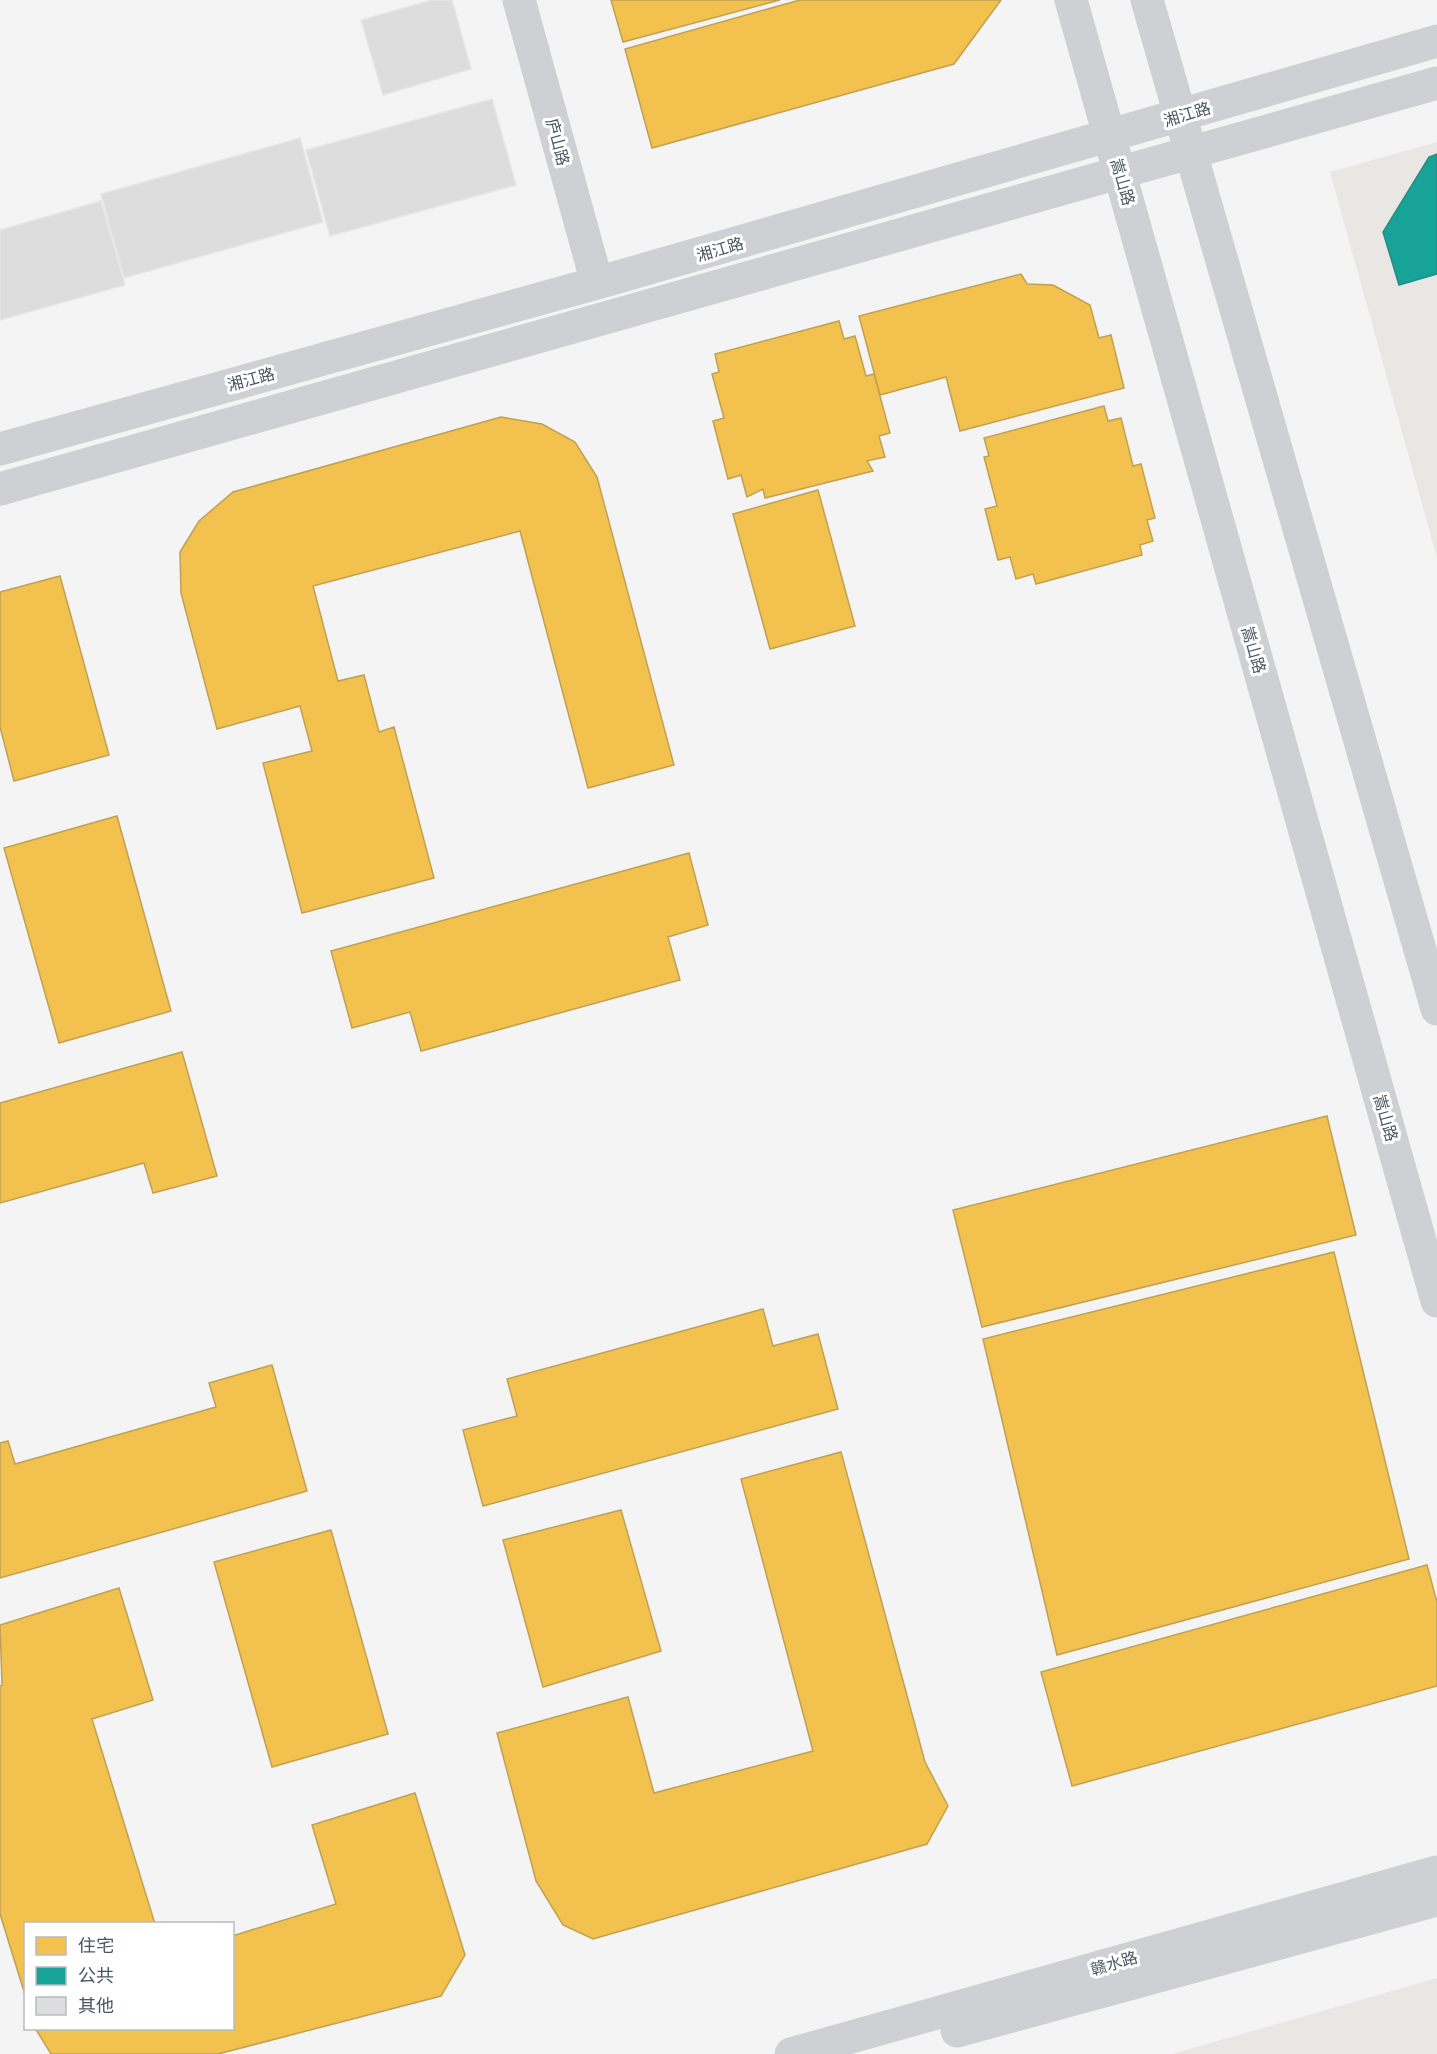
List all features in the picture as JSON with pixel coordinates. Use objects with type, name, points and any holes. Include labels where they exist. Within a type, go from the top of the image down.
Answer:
[{"type":"main road","name":"庐山路","points":[[519,0],[597,284]]},
{"type":"main road","name":"嵩山路","points":[[1071,0],[1437,1301]]},
{"type":"main road","points":[[1147,0],[1437,1009]]},
{"type":"main road","name":"湘江路","points":[[0,449],[597,284],[1437,41]]},
{"type":"main road","points":[[0,489],[1437,83]]},
{"type":"main road","name":"赣水路","points":[[791,2054],[1437,1872]]},
{"type":"main road","name":"赣水路","points":[[871,2054],[1437,1900]]},
{"type":"shaded area","points":[[1437,142],[1437,558],[1330,172]]},
{"type":"shaded area","points":[[1437,1978],[1437,2054],[1172,2054]]},
{"type":"building: 住宅","points":[[611,0],[780,0],[623,42]]},
{"type":"building: 住宅","points":[[800,0],[1001,0],[954,64],[652,148],[625,49]]},
{"type":"building: 住宅","points":[[1021,274],[1027,284],[1053,285],[1090,305],[1099,338],[1111,335],[1124,388],[960,431],[946,377],[880,395],[859,316]]},
{"type":"building: 住宅","points":[[839,321],[844,339],[855,336],[866,376],[874,374],[890,433],[879,436],[885,457],[867,461],[873,471],[765,498],[763,489],[747,497],[741,475],[728,479],[713,421],[724,418],[712,374],[719,372],[715,354]]},
{"type":"building: 住宅","points":[[1104,406],[1108,421],[1121,418],[1133,466],[1141,464],[1155,518],[1147,520],[1153,541],[1140,545],[1142,555],[1036,584],[1033,574],[1016,579],[1010,557],[998,560],[985,509],[997,506],[984,457],[989,456],[984,438]]},
{"type":"building: 住宅","points":[[501,417],[542,424],[575,442],[597,477],[674,765],[588,788],[520,531],[313,586],[338,681],[364,675],[379,732],[394,727],[434,878],[302,913],[263,763],[312,751],[300,706],[217,729],[181,593],[180,552],[199,521],[233,492]]},
{"type":"building: 住宅","points":[[818,490],[855,626],[770,649],[733,514]]},
{"type":"building: 住宅","points":[[60,576],[109,755],[14,781],[0,727],[0,592]]},
{"type":"building: 住宅","points":[[117,816],[171,1011],[59,1043],[4,848]]},
{"type":"building: 住宅","points":[[689,853],[708,925],[668,937],[680,980],[421,1051],[410,1012],[352,1028],[331,951]]},
{"type":"building: 住宅","points":[[182,1052],[217,1176],[153,1193],[144,1163],[0,1203],[0,1103]]},
{"type":"building: 住宅","points":[[1327,1116],[1356,1235],[982,1327],[953,1210]]},
{"type":"building: 住宅","points":[[1334,1252],[1409,1559],[1057,1655],[983,1339]]},
{"type":"building: 住宅","points":[[763,1309],[773,1346],[818,1334],[838,1409],[483,1506],[463,1430],[517,1416],[507,1379]]},
{"type":"building: 住宅","points":[[272,1365],[307,1491],[0,1578],[0,1443],[8,1441],[15,1464],[216,1407],[209,1383]]},
{"type":"building: 住宅","points":[[841,1452],[925,1762],[948,1806],[927,1844],[593,1939],[563,1925],[536,1881],[497,1733],[628,1697],[654,1793],[813,1751],[741,1479]]},
{"type":"building: 住宅","points":[[621,1510],[661,1651],[543,1687],[503,1540]]},
{"type":"building: 住宅","points":[[331,1530],[388,1734],[272,1767],[214,1562]]},
{"type":"building: 住宅","points":[[1427,1565],[1437,1602],[1437,1686],[1072,1786],[1041,1672]]},
{"type":"building: 住宅","points":[[119,1588],[153,1700],[92,1719],[154,1922],[24,1922],[24,1992],[0,1914],[0,1686],[2,1685],[0,1625]]},
{"type":"building: 住宅","points":[[415,1793],[465,1955],[441,1996],[218,2054],[51,2054],[36,2030],[234,2030],[234,1935],[336,1904],[312,1825]]},
{"type":"building: 公共","points":[[1437,154],[1437,274],[1399,285],[1383,232],[1429,157]]},
{"type":"building: 其他","points":[[432,0],[452,0],[471,69],[383,95],[361,20]]},
{"type":"building: 其他","points":[[492,99],[516,185],[330,236],[306,150]]},
{"type":"building: 其他","points":[[300,138],[323,222],[124,278],[101,194]]},
{"type":"building: 其他","points":[[101,201],[125,285],[0,320],[0,230]]}]
